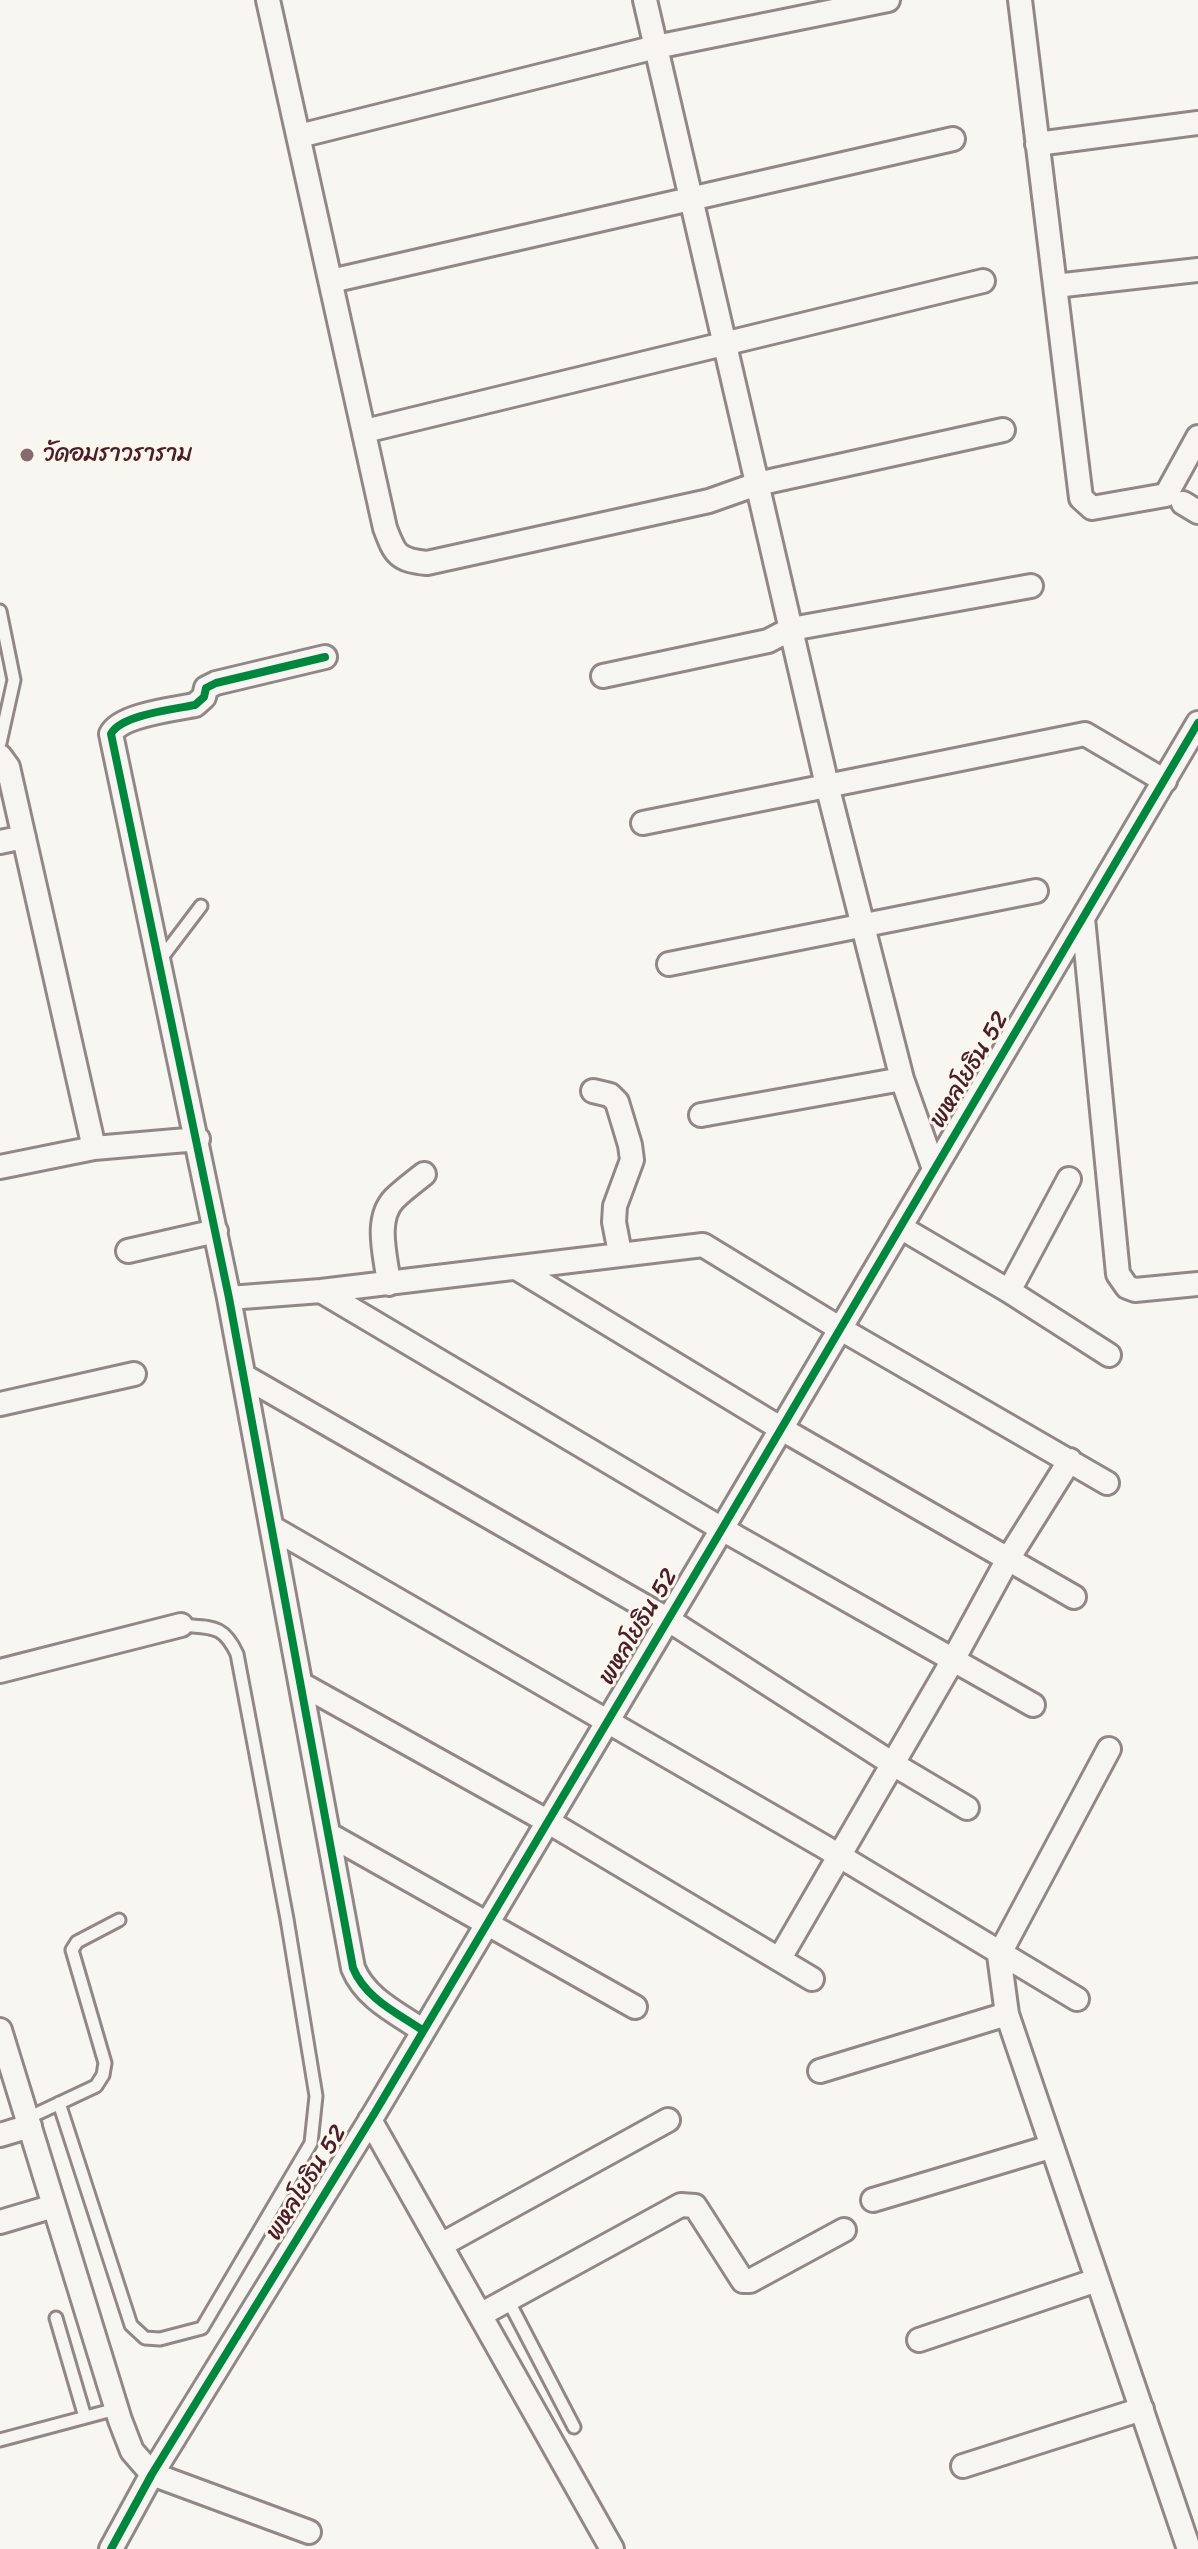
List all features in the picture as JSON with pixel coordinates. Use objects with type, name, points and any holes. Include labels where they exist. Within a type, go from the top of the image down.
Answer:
[{"type":"street","points":[[268,0],[385,528],[393,550],[406,561],[427,563],[709,501],[757,484],[1003,430]]},
{"type":"street","points":[[645,0],[861,926],[902,1079],[934,1169]]},
{"type":"street","points":[[299,136],[656,47],[888,0]]},
{"type":"street","points":[[1020,0],[1081,498],[1092,508],[1166,495],[1198,437]]},
{"type":"street","points":[[1037,144],[1198,123]]},
{"type":"street","points":[[331,281],[953,139]]},
{"type":"street","points":[[1055,286],[1198,270]]},
{"type":"street","points":[[365,431],[983,281]]},
{"type":"street","points":[[603,676],[768,641],[791,629],[1031,586]]},
{"type":"street","points":[[325,657],[216,683],[206,688],[204,697],[195,705],[126,720],[115,726],[111,734],[198,1139],[303,1685],[353,1968],[367,1991],[422,2030]]},
{"type":"street","name":"พหลโยธิน 52","points":[[111,2549],[152,2474],[370,2120],[722,1529],[1198,723]]},
{"type":"street","points":[[643,823],[1085,734],[1165,781]]},
{"type":"street","points":[[0,756],[8,767],[94,1148]]},
{"type":"street","points":[[0,842],[24,837]]},
{"type":"street","points":[[669,964],[1036,891]]},
{"type":"street","points":[[1083,918],[1118,1274],[1127,1287],[1135,1290],[1198,1284]]},
{"type":"street","points":[[701,1115],[902,1079]]},
{"type":"street","points":[[593,1091],[610,1095],[617,1102],[630,1145],[632,1160],[615,1206],[614,1222],[620,1253]]},
{"type":"street","points":[[0,1167],[94,1148],[198,1139]]},
{"type":"street","points":[[389,1284],[382,1224],[385,1210],[424,1174]]},
{"type":"street","points":[[1009,1291],[1069,1179]]},
{"type":"street","points":[[900,1227],[1109,1355]]},
{"type":"street","points":[[128,1251],[216,1231]]},
{"type":"street","points":[[229,1298],[389,1284],[703,1245],[839,1328],[1107,1483]]},
{"type":"street","points":[[518,1269],[780,1428],[1074,1597]]},
{"type":"street","points":[[321,1291],[722,1529],[1033,1705]]},
{"type":"street","points":[[0,1404],[134,1374]]},
{"type":"street","points":[[244,1376],[667,1619],[967,1808]]},
{"type":"street","points":[[780,1958],[1008,1559],[1070,1460]]},
{"type":"street","points":[[273,1528],[838,1855],[951,1922],[999,1955],[1077,1999]]},
{"type":"street","points":[[0,1671],[181,1625]]},
{"type":"street","points":[[303,1685],[547,1821],[812,1979]]},
{"type":"street","points":[[1109,1749],[999,1955],[1007,2014],[1189,2549]]},
{"type":"street","points":[[330,1835],[635,2007]]},
{"type":"street","points":[[820,2071],[1007,2014]]},
{"type":"street","points":[[1,2037],[116,2409],[132,2451],[152,2474],[309,2532]]},
{"type":"street","points":[[370,2120],[612,2549]]},
{"type":"street","points":[[441,2245],[668,2120]]},
{"type":"street","points":[[0,2135],[29,2122]]},
{"type":"street","points":[[873,2200],[1050,2147]]},
{"type":"street","points":[[480,2315],[681,2205],[695,2206],[743,2281],[750,2281],[844,2230]]},
{"type":"street","points":[[0,2222],[54,2206]]},
{"type":"street","points":[[919,2340],[1097,2280]]},
{"type":"street","points":[[963,2466],[1142,2409]]},
{"type":"lane","points":[[0,611],[14,680],[0,743]]},
{"type":"lane","points":[[160,961],[201,906]]},
{"type":"lane","points":[[59,2103],[131,2325],[145,2338],[160,2339],[202,2328],[311,2143],[316,2096],[287,1919],[237,1654],[228,1636],[213,1628],[181,1625]]},
{"type":"lane","points":[[29,2122],[59,2103],[96,2086],[103,2075],[105,2063],[72,1950],[77,1942],[119,1920]]},
{"type":"lane","points":[[508,2300],[574,2427]]},
{"type":"lane","points":[[56,2318],[85,2417]]},
{"type":"lane","points":[[0,2440],[116,2409]]},
{"type":"cycle path","points":[[325,657],[216,683],[206,688],[204,697],[195,705],[136,718],[116,727],[111,734],[229,1298],[353,1968],[365,1988],[392,2011],[422,2030]]},
{"type":"cycle path","points":[[111,2549],[152,2474],[374,2114],[1198,723]]},
{"type":"place","name":"วัดอมราวราราม","points":[[27,455]]}]
